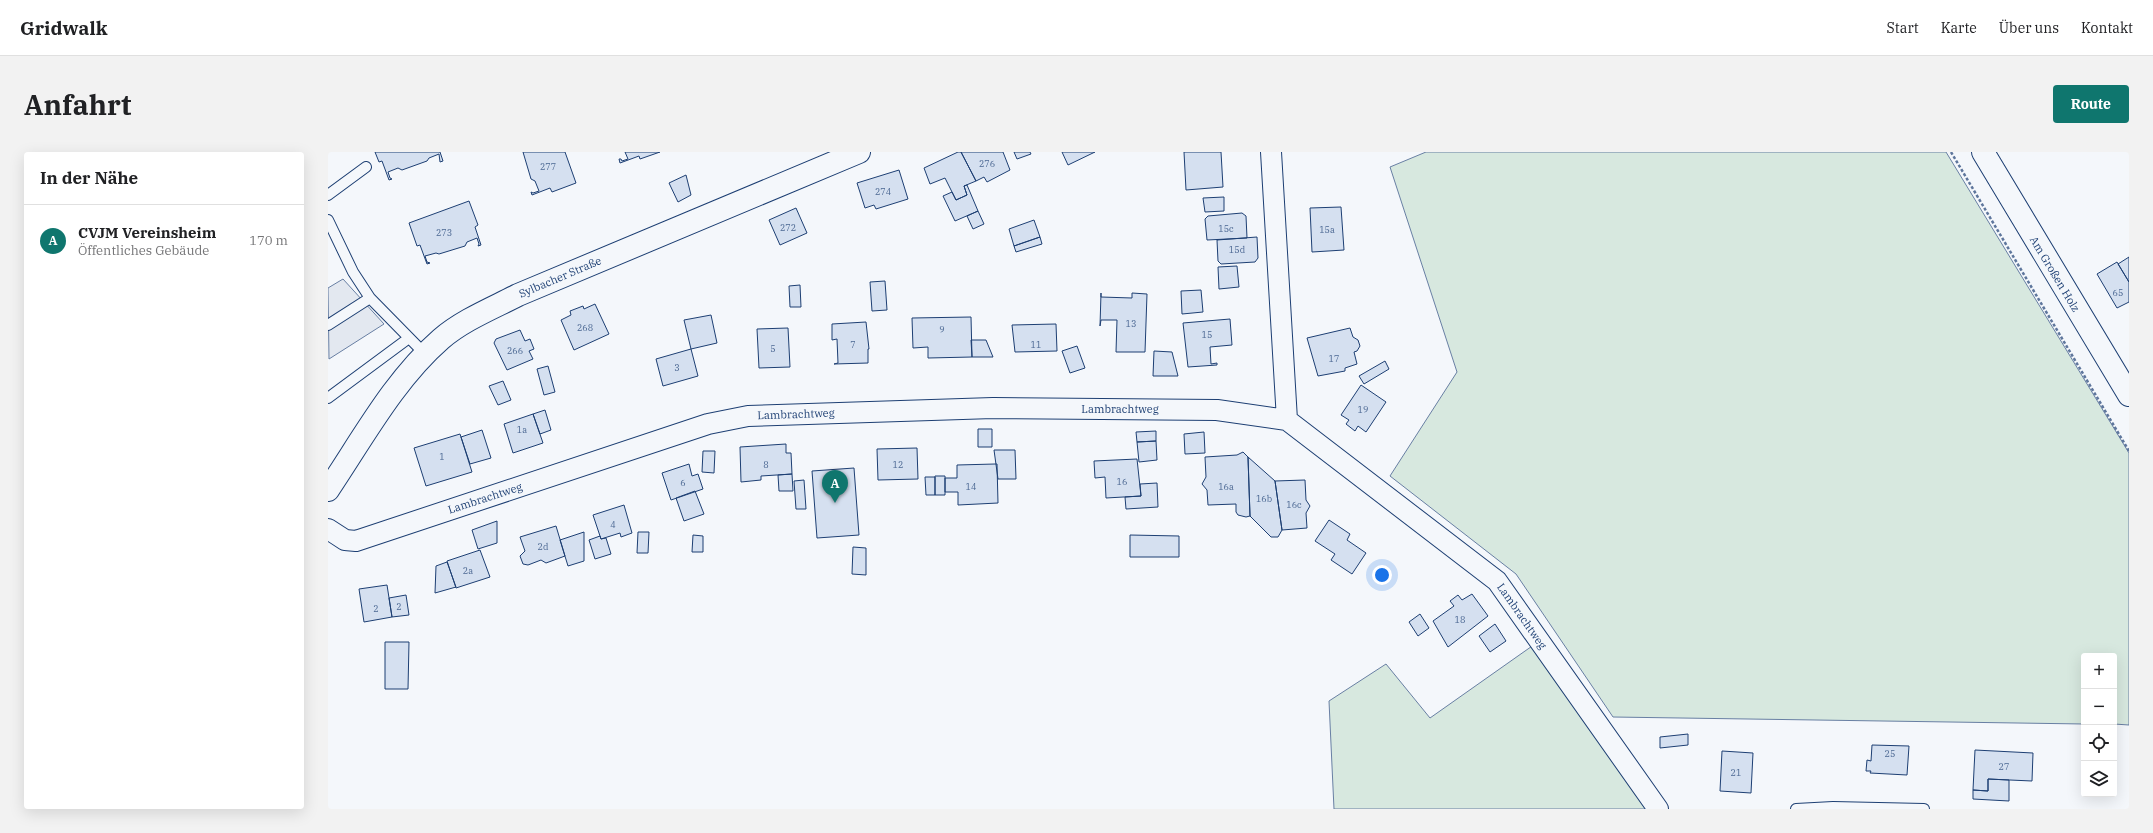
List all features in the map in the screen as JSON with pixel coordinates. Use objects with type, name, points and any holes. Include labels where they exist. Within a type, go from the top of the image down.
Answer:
[{"type":"main road","name":"Sylbacher Straße","points":[[328,490],[408,372],[443,338],[464,324],[518,295],[859,152]]},
{"type":"main road","name":"Am Großen Holz","points":[[1982,152],[2129,395]]},
{"type":"street","points":[[1271,152],[1287,420]]},
{"type":"street","name":"Lambrachtweg","points":[[328,529],[345,540],[356,541],[708,424],[748,416],[1025,408],[1217,410],[1287,420],[1497,581],[1658,809]]},
{"type":"lane","points":[[328,196],[366,167]]},
{"type":"lane","points":[[328,220],[353,272],[370,298],[425,354]]},
{"type":"lane","points":[[328,325],[370,298]]},
{"type":"lane","points":[[328,398],[410,338]]},
{"type":"lane","points":[[1796,809],[1833,807],[1924,809]]},
{"type":"path","points":[[1952,152],[2129,451]]},
{"type":"shaded area","points":[[1426,152],[1946,152],[2129,453],[2129,725],[2117,724],[2117,653],[2081,653],[2081,724],[1613,717],[1516,574],[1390,476],[1457,372],[1390,167]]},
{"type":"shaded area","points":[[343,279],[384,324],[329,359],[328,288]]},
{"type":"shaded area","points":[[1535,644],[1651,809],[1334,809],[1329,701],[1386,664],[1430,718]]},
{"type":"building","points":[[375,152],[440,152],[443,161],[440,162],[439,154],[429,158],[427,161],[402,170],[398,168],[388,172],[390,178],[392,179],[389,180],[382,161],[379,162]]},
{"type":"building","points":[[523,152],[565,152],[576,183],[552,192],[550,188],[532,195],[531,192],[533,193],[539,191],[535,181],[531,179]]},
{"type":"building","points":[[625,152],[660,152],[640,159],[639,156],[620,163],[619,159],[622,161],[628,159]]},
{"type":"building","points":[[961,152],[976,181],[964,186],[967,195],[956,200],[945,178],[930,184],[924,168]]},
{"type":"building","points":[[961,152],[1003,152],[1010,170],[987,182],[984,177],[976,181]]},
{"type":"building","points":[[1014,152],[1030,152],[1031,154],[1017,159]]},
{"type":"building","points":[[1062,152],[1095,152],[1068,165]]},
{"type":"building","points":[[1184,152],[1221,152],[1223,187],[1186,190]]},
{"type":"building","points":[[899,170],[908,199],[876,209],[874,205],[865,208],[857,183]]},
{"type":"building","points":[[686,175],[691,195],[678,202],[669,183]]},
{"type":"building","points":[[967,185],[978,211],[955,221],[943,196],[952,192],[956,200],[967,195],[964,186]]},
{"type":"building","points":[[1224,197],[1224,211],[1205,212],[1203,198]]},
{"type":"building","points":[[469,201],[478,225],[475,227],[481,245],[478,246],[479,244],[477,238],[467,242],[465,246],[439,254],[436,253],[425,256],[427,262],[430,263],[427,264],[420,245],[417,246],[409,223]]},
{"type":"building","points":[[1341,207],[1344,250],[1312,252],[1310,208]]},
{"type":"building","points":[[796,208],[807,233],[780,245],[769,220]]},
{"type":"building","points":[[978,211],[984,224],[973,229],[967,216]]},
{"type":"building","points":[[1242,213],[1246,216],[1247,238],[1207,240],[1205,219],[1208,216]]},
{"type":"building","points":[[1034,220],[1040,237],[1014,246],[1009,229]]},
{"type":"building","points":[[1040,237],[1042,244],[1016,252],[1014,246]]},
{"type":"building","points":[[1257,237],[1258,258],[1255,262],[1221,264],[1218,261],[1217,240]]},
{"type":"building","points":[[2129,257],[2129,282],[2118,264]]},
{"type":"building","points":[[2117,262],[2129,282],[2129,302],[2117,308],[2097,274]]},
{"type":"building","points":[[1237,266],[1239,287],[1219,289],[1218,267]]},
{"type":"building","points":[[885,281],[887,310],[872,311],[870,282]]},
{"type":"building","points":[[800,285],[801,307],[790,307],[789,286]]},
{"type":"building","points":[[1201,290],[1203,312],[1182,314],[1181,291]]},
{"type":"building","points":[[1101,293],[1101,297],[1132,298],[1132,293],[1147,294],[1145,352],[1116,352],[1117,320],[1101,320],[1100,326]]},
{"type":"building","points":[[595,304],[609,334],[574,350],[561,320],[571,315],[570,311],[583,306],[584,309]]},
{"type":"building","points":[[711,315],[717,343],[691,349],[684,320]]},
{"type":"building","points":[[971,317],[972,357],[928,358],[928,347],[913,348],[912,318]]},
{"type":"building","points":[[1230,319],[1232,345],[1210,347],[1211,364],[1217,363],[1217,365],[1188,367],[1183,323]]},
{"type":"building","points":[[866,322],[869,349],[868,363],[834,364],[838,363],[837,339],[832,340],[832,324]]},
{"type":"building","points":[[1056,324],[1057,351],[1015,352],[1012,325]]},
{"type":"building","points":[[788,328],[790,367],[759,368],[757,329]]},
{"type":"building","points":[[1350,328],[1353,337],[1358,340],[1360,346],[1357,351],[1354,352],[1357,364],[1345,368],[1345,371],[1318,376],[1307,338]]},
{"type":"building","points":[[520,330],[525,341],[530,339],[534,349],[529,351],[533,359],[507,370],[494,343],[496,339]]},
{"type":"building","points":[[971,340],[986,340],[993,357],[972,357]]},
{"type":"building","points":[[1077,346],[1085,368],[1070,373],[1062,351]]},
{"type":"building","points":[[691,349],[698,376],[663,386],[656,359]]},
{"type":"building","points":[[1154,351],[1172,352],[1178,376],[1153,376]]},
{"type":"building","points":[[1385,361],[1389,369],[1364,384],[1359,376]]},
{"type":"building","points":[[548,366],[555,392],[544,395],[537,369]]},
{"type":"building","points":[[503,381],[511,400],[498,405],[489,386]]},
{"type":"building","points":[[1361,385],[1386,402],[1366,432],[1358,426],[1355,431],[1346,424],[1349,420],[1341,415]]},
{"type":"building","points":[[545,410],[551,430],[540,434],[533,414]]},
{"type":"building","points":[[533,414],[543,443],[513,453],[504,424]]},
{"type":"building","points":[[978,429],[992,429],[992,447],[978,447]]},
{"type":"building","points":[[482,430],[491,458],[470,464],[461,437]]},
{"type":"building","points":[[1156,431],[1156,441],[1137,442],[1136,432]]},
{"type":"building","points":[[1204,432],[1205,453],[1185,454],[1184,434]]},
{"type":"building","points":[[460,434],[472,472],[426,486],[414,448]]},
{"type":"building","points":[[1156,441],[1157,460],[1139,462],[1137,442]]},
{"type":"building","points":[[786,444],[786,453],[791,453],[792,474],[761,476],[761,480],[741,482],[740,447]]},
{"type":"building","points":[[917,448],[918,479],[878,480],[877,449]]},
{"type":"building","points":[[994,450],[1015,450],[1016,479],[998,479]]},
{"type":"building","points":[[703,451],[715,451],[714,473],[702,472]]},
{"type":"building","points":[[1243,452],[1248,457],[1250,516],[1246,517],[1238,515],[1236,512],[1236,504],[1208,505],[1207,490],[1202,484],[1206,477],[1205,457],[1237,455]]},
{"type":"building","points":[[1248,457],[1275,481],[1282,530],[1278,537],[1271,537],[1250,516]]},
{"type":"building","points":[[1137,459],[1141,496],[1106,498],[1105,477],[1095,478],[1094,461]]},
{"type":"building","points":[[689,464],[692,476],[698,474],[703,489],[671,500],[662,473]]},
{"type":"building","points":[[997,464],[998,503],[958,505],[958,492],[945,492],[945,478],[957,478],[957,465]]},
{"type":"building","points":[[854,468],[859,535],[817,538],[812,471]]},
{"type":"building","points":[[792,474],[793,491],[779,491],[778,475]]},
{"type":"building","points":[[935,476],[945,476],[945,495],[935,495]]},
{"type":"building","points":[[925,477],[935,477],[935,495],[926,495]]},
{"type":"building","points":[[804,480],[806,509],[796,509],[794,481]]},
{"type":"building","points":[[1305,480],[1306,500],[1310,506],[1306,513],[1307,528],[1282,530],[1275,481]]},
{"type":"building","points":[[1157,483],[1158,507],[1126,509],[1125,497],[1141,496],[1140,484]]},
{"type":"building","points":[[695,491],[704,514],[684,521],[676,498]]},
{"type":"building","points":[[624,505],[632,533],[621,537],[620,533],[601,539],[593,515]]},
{"type":"building","points":[[1329,520],[1350,534],[1347,540],[1366,553],[1352,574],[1331,560],[1335,554],[1315,541]]},
{"type":"building","points":[[497,521],[497,543],[478,549],[472,530]]},
{"type":"building","points":[[556,526],[565,556],[546,563],[541,560],[528,565],[523,564],[520,556],[525,551],[520,537]]},
{"type":"building","points":[[584,532],[584,561],[568,566],[560,540]]},
{"type":"building","points":[[638,532],[649,532],[648,553],[637,553]]},
{"type":"building","points":[[693,535],[703,536],[703,552],[692,552]]},
{"type":"building","points":[[1130,535],[1179,536],[1179,557],[1130,557]]},
{"type":"building","points":[[600,536],[601,539],[606,538],[611,554],[595,559],[589,540]]},
{"type":"building","points":[[853,547],[866,548],[866,575],[852,574]]},
{"type":"building","points":[[480,550],[490,577],[456,588],[447,561]]},
{"type":"building","points":[[447,562],[456,587],[435,593],[436,566]]},
{"type":"building","points":[[387,585],[392,617],[364,622],[359,589]]},
{"type":"building","points":[[1472,594],[1488,616],[1448,647],[1433,621],[1454,606],[1450,601],[1458,595],[1462,600]]},
{"type":"building","points":[[406,595],[409,615],[392,617],[389,598]]},
{"type":"building","points":[[1420,614],[1429,628],[1418,636],[1409,622]]},
{"type":"building","points":[[1495,624],[1506,641],[1490,652],[1479,636]]},
{"type":"building","points":[[385,642],[409,642],[408,689],[385,689]]},
{"type":"building","points":[[1688,734],[1688,745],[1660,748],[1660,737]]},
{"type":"building","points":[[1872,745],[1909,746],[1907,775],[1870,773],[1871,771],[1866,771],[1867,760],[1871,761]]},
{"type":"building","points":[[1975,750],[2033,753],[2032,781],[1988,779],[1988,791],[1973,790]]},
{"type":"building","points":[[1722,751],[1753,753],[1751,793],[1720,791]]},
{"type":"building","points":[[1988,779],[2009,780],[2009,801],[1973,799],[1973,790],[1988,791]]},
{"type":"place","name":"CVJM Vereinsheim","points":[[835,503]]}]
